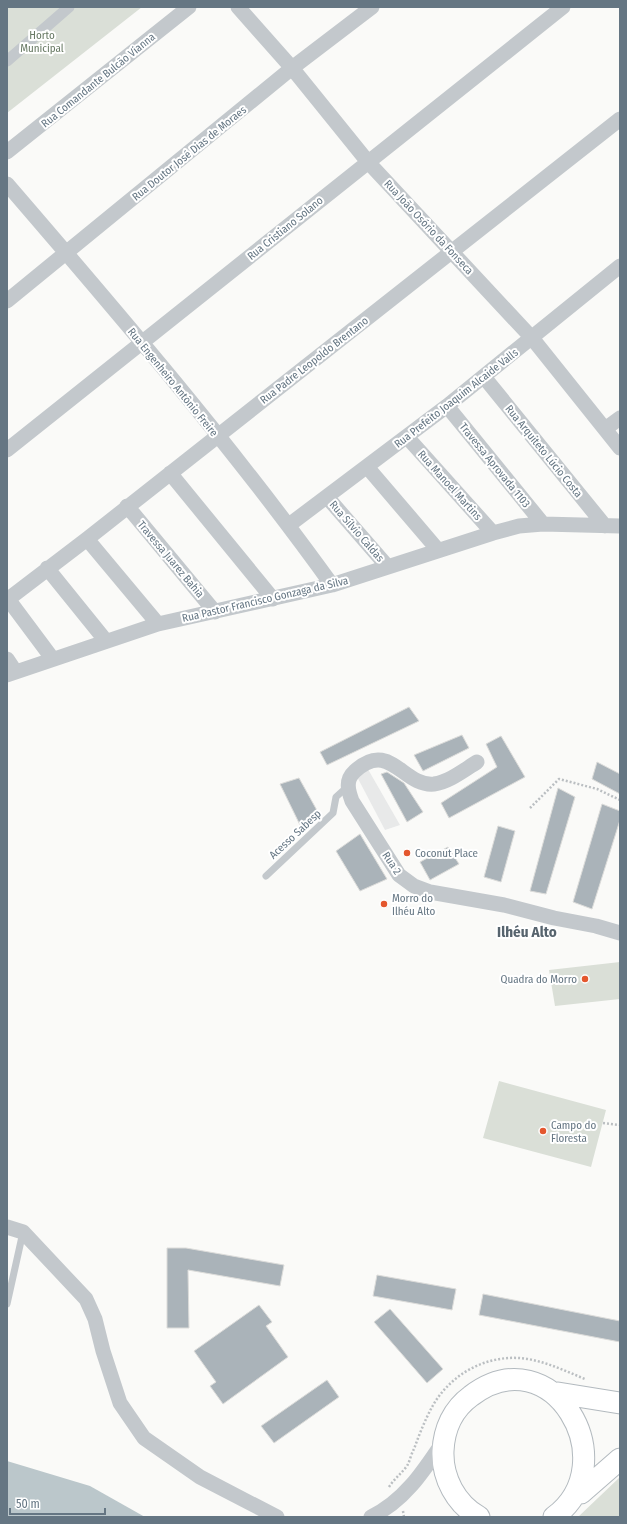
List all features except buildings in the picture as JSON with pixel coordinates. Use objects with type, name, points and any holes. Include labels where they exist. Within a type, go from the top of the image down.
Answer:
[{"type":"main road","points":[[472,1514],[454,1493],[448,1481],[443,1457],[443,1442],[448,1424],[460,1406],[475,1393],[489,1386],[509,1381],[520,1380],[546,1387],[558,1393],[579,1415],[584,1425],[589,1443],[589,1463],[587,1473],[576,1497]]},
{"type":"main road","points":[[558,1393],[620,1403]]},
{"type":"main road","points":[[556,1516],[620,1459]]},
{"type":"street","points":[[7,61],[69,7]]},
{"type":"street","name":"Rua Comandante Bulcão Vianna","points":[[7,152],[189,7]]},
{"type":"street","name":"Rua João Osório da Fonseca","points":[[238,7],[292,68],[368,162],[532,338],[620,448]]},
{"type":"street","name":"Rua Doutor José Dias de Moraes","points":[[7,301],[292,68],[372,7]]},
{"type":"street","name":"Rua Cristiano Solano","points":[[7,450],[563,7]]},
{"type":"street","name":"Rua Padre Leopoldo Brentano","points":[[8,599],[87,539],[620,119]]},
{"type":"street","name":"Rua Engenheiro Antônio Freire","points":[[7,184],[143,342],[289,525],[332,586]]},
{"type":"street","name":"Rua Prefeito Joaquim Alcaide Valls","points":[[289,525],[327,496],[368,468],[484,377],[620,266]]},
{"type":"street","name":"Rua Arquiteto Lúcio Costa","points":[[484,377],[605,526]]},
{"type":"street","name":"Travessa Aprovada 1103","points":[[447,406],[543,524]]},
{"type":"street","points":[[605,430],[620,418]]},
{"type":"street","name":"Rua Manoel Martins","points":[[407,437],[493,533]]},
{"type":"street","points":[[368,468],[438,550]]},
{"type":"street","points":[[170,473],[273,599]]},
{"type":"street","name":"Rua Sílvio Caldas","points":[[327,496],[387,566]]},
{"type":"street","name":"Travessa Juarez Bahia","points":[[127,506],[215,612]]},
{"type":"street","name":"Rua Pastor Francisco Gonzaga da Silva","points":[[10,668],[52,658],[158,624],[332,586],[387,566],[519,526],[543,524],[620,526]]},
{"type":"street","points":[[87,539],[158,624]]},
{"type":"street","points":[[47,568],[106,641]]},
{"type":"street","points":[[8,599],[52,658]]},
{"type":"street","points":[[347,787],[348,780],[354,771],[366,763],[375,760],[395,764],[412,779],[423,784],[434,784],[446,781],[477,762]]},
{"type":"street","name":"Rua 2","points":[[347,787],[352,801],[399,875],[414,886],[430,892],[504,905],[620,933]]},
{"type":"street","points":[[7,1227],[23,1232],[86,1299],[95,1319],[103,1351],[120,1403],[144,1438],[200,1477],[277,1517]]},
{"type":"street","points":[[371,1517],[389,1507],[401,1497],[443,1442]]},
{"type":"lane","name":"Acesso Sabesp","points":[[266,876],[333,813],[336,797],[347,787]]},
{"type":"lane","points":[[7,1304],[23,1232]]},
{"type":"path","points":[[530,808],[559,779],[588,787],[620,800]]},
{"type":"path","points":[[588,787],[589,792]]},
{"type":"path","points":[[603,1124],[620,1125]]},
{"type":"shaded area","points":[[365,764],[400,825],[385,830],[354,771]]},
{"type":"shaded area","points":[[7,1461],[90,1486],[145,1517],[7,1517]]},
{"type":"green space","name":"Horto Municipal","points":[[7,7],[142,7],[7,113]]},
{"type":"green space","name":"Quadra do Morro","points":[[620,962],[620,999],[555,1006],[549,970]]},
{"type":"green space","name":"Campo do Floresta","points":[[499,1081],[606,1110],[591,1167],[483,1138]]},
{"type":"green space","points":[[620,1477],[620,1517],[578,1517]]},
{"type":"place","name":"Coconut Place","points":[[407,853]]},
{"type":"place","name":"Morro do Ilhéu Alto","points":[[384,904]]},
{"type":"place","name":"Quadra do Morro","points":[[585,979]]},
{"type":"place","name":"Campo do Floresta","points":[[543,1131]]},
{"type":"district","name":"Ilhéu Alto","points":[[527,932]]}]
